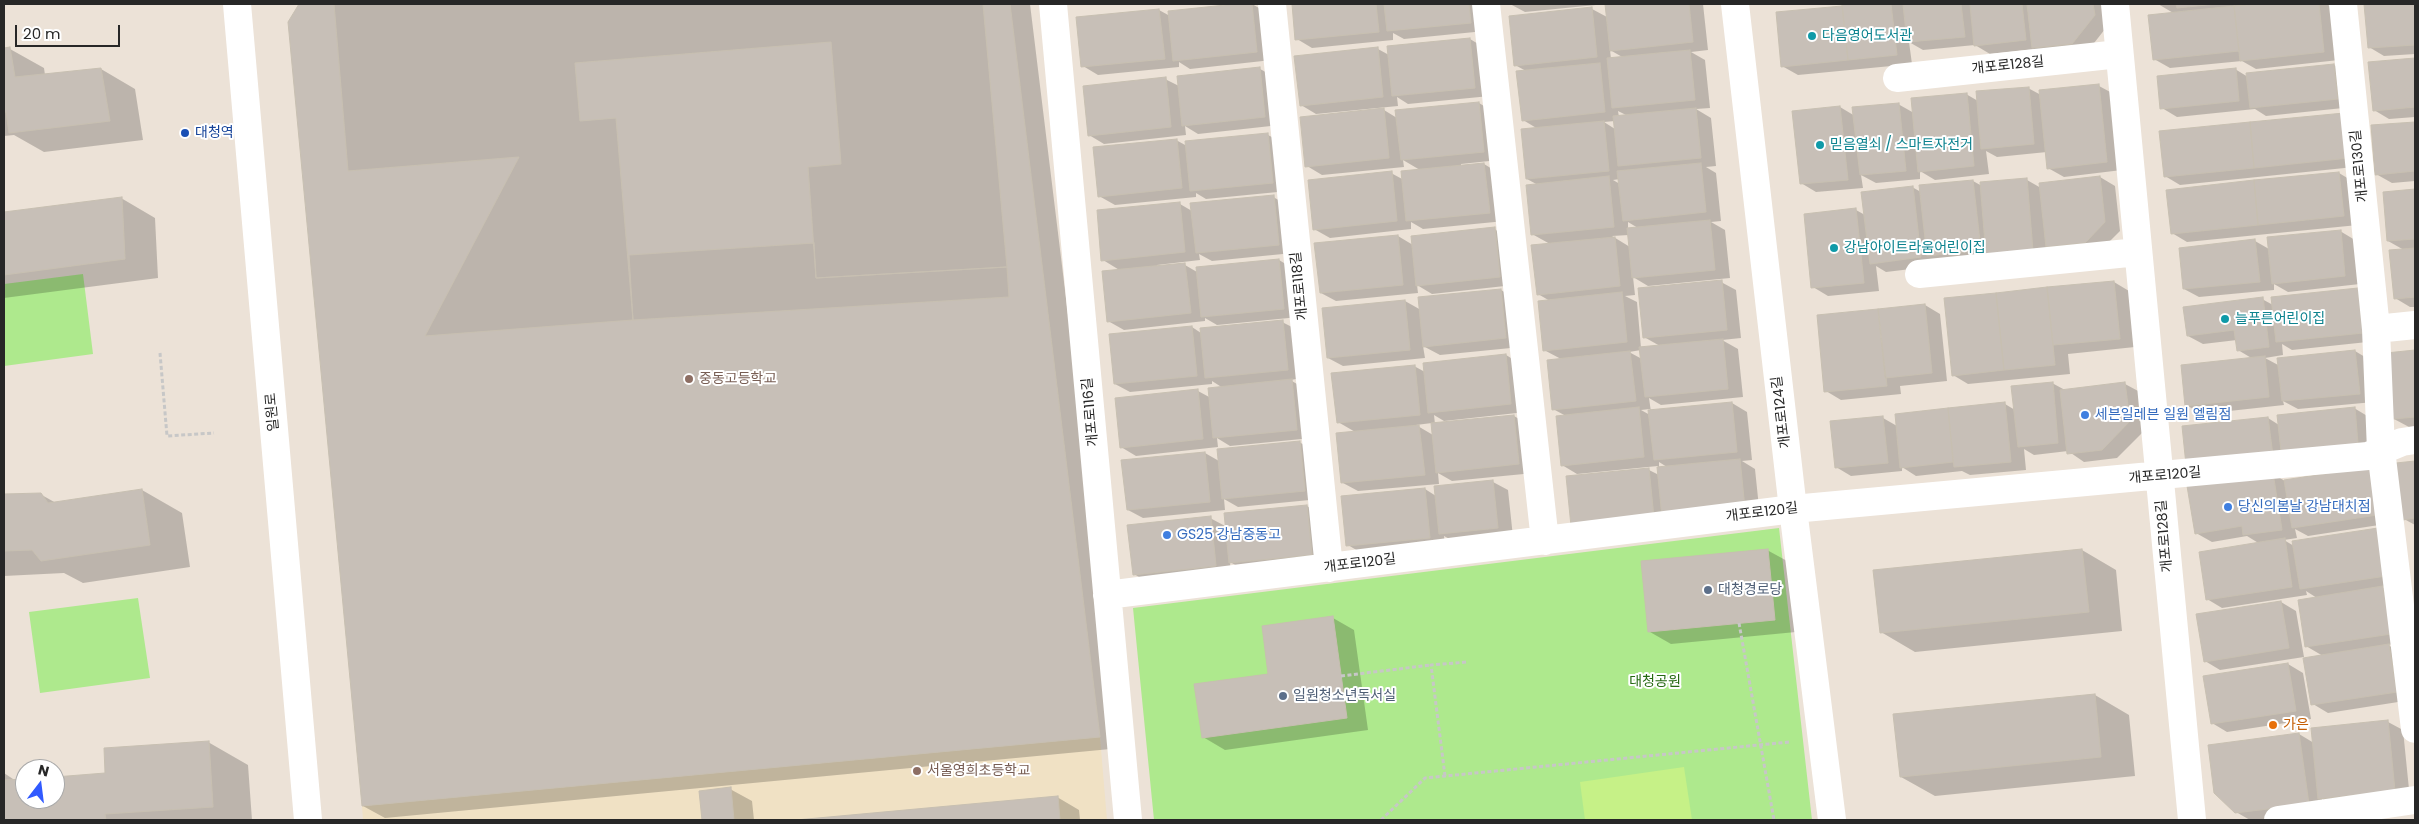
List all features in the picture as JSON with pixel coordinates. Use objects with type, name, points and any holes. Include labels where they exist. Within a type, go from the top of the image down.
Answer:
[{"type":"street","name":"일원로","points":[[237,4],[308,820]]},
{"type":"street","name":"개포로116길","points":[[1053,4],[1128,820]]},
{"type":"street","name":"개포로118길","points":[[1272,4],[1329,568]]},
{"type":"street","points":[[1486,4],[1546,541]]},
{"type":"street","name":"개포로124길","points":[[1735,4],[1793,509],[1832,820]]},
{"type":"street","name":"개포로128길","points":[[2115,4],[2192,820]]},
{"type":"street","name":"개포로130길","points":[[2343,4],[2376,329],[2381,450],[2405,561],[2415,729]]},
{"type":"street","name":"개포로128길","points":[[1897,78],[2119,54]]},
{"type":"street","points":[[1919,274],[2138,252]]},
{"type":"street","points":[[2376,329],[2415,325]]},
{"type":"street","name":"개포로120길","points":[[1107,596],[1793,509],[2368,456],[2402,442],[2415,440]]},
{"type":"street","points":[[2278,820],[2415,800]]},
{"type":"path","points":[[160,353],[168,436],[214,433]]},
{"type":"path","points":[[1739,623],[1774,820]]},
{"type":"path","points":[[1341,676],[1467,662]]},
{"type":"path","points":[[1431,665],[1445,776]]},
{"type":"path","points":[[1381,820],[1425,778],[1790,742]]},
{"type":"shaded area","name":"서울영희초등학교","points":[[1100,737],[1107,820],[363,820],[362,806]]},
{"type":"green space","points":[[83,274],[93,354],[4,366],[4,284]]},
{"type":"green space","name":"대청공원","points":[[1779,528],[1812,820],[1154,820],[1133,608]]},
{"type":"green space","points":[[138,598],[150,678],[40,693],[29,612]]},
{"type":"green space","points":[[1684,767],[1692,820],[1585,820],[1580,782]]},
{"type":"building","name":"중동고등학교","points":[[299,4],[1010,4],[1100,737],[362,806],[288,22]]},
{"type":"building","points":[[334,4],[983,4],[1007,267],[816,278],[808,167],[841,164],[831,42],[575,63],[580,121],[616,118],[633,320],[425,336],[519,157],[348,171]]},
{"type":"building","points":[[1252,4],[1257,52],[1173,61],[1168,11]]},
{"type":"building","points":[[1292,4],[1376,4],[1379,32],[1295,40]]},
{"type":"building","points":[[1384,4],[1469,4],[1471,23],[1387,31]]},
{"type":"building","points":[[1605,4],[1689,4],[1693,42],[1610,51]]},
{"type":"building","points":[[1842,4],[1891,4],[1897,55],[1848,60]]},
{"type":"building","points":[[1903,4],[1961,4],[1965,37],[1907,42]]},
{"type":"building","points":[[1970,4],[2022,4],[2026,40],[1974,46]]},
{"type":"building","points":[[2027,4],[2093,4],[2095,15],[2072,44],[2032,48]]},
{"type":"building","points":[[2176,4],[2216,4],[2177,8]]},
{"type":"building","points":[[2319,4],[2324,52],[2240,61],[2234,6]]},
{"type":"building","points":[[2364,4],[2415,4],[2415,45],[2368,48]]},
{"type":"building","name":"다음영어도서관","points":[[1842,6],[1848,60],[1781,67],[1776,12]]},
{"type":"building","points":[[2234,6],[2239,51],[2153,60],[2148,15]]},
{"type":"building","points":[[1592,7],[1597,57],[1514,66],[1509,16]]},
{"type":"building","points":[[1159,9],[1165,59],[1081,67],[1076,17]]},
{"type":"building","points":[[1470,38],[1475,88],[1392,96],[1387,46]]},
{"type":"building","points":[[10,47],[15,77],[101,68],[110,121],[9,133],[6,112],[4,112],[4,48]]},
{"type":"building","points":[[1378,47],[1383,97],[1300,106],[1294,56]]},
{"type":"building","points":[[1690,50],[1695,100],[1612,108],[1607,58]]},
{"type":"building","points":[[2415,58],[2415,107],[2373,111],[2368,62]]},
{"type":"building","points":[[1600,63],[1605,112],[1522,121],[1516,71]]},
{"type":"building","points":[[2334,64],[2338,99],[2250,108],[2246,73]]},
{"type":"building","points":[[1260,67],[1265,117],[1182,126],[1177,76]]},
{"type":"building","points":[[2236,68],[2239,101],[2160,109],[2157,76]]},
{"type":"building","points":[[1166,77],[1171,127],[1088,136],[1083,86]]},
{"type":"building","points":[[2099,84],[2107,162],[2047,169],[2039,90]]},
{"type":"building","points":[[2029,87],[2034,144],[1981,149],[1976,91]]},
{"type":"building","points":[[1967,93],[1974,166],[1918,172],[1911,98]]},
{"type":"building","points":[[1479,102],[1484,152],[1401,160],[1395,110]]},
{"type":"building","points":[[1899,103],[1906,171],[1860,175],[1852,107]]},
{"type":"building","name":"믿음열쇠 / 스마트자전거","points":[[1840,106],[1848,180],[1800,184],[1792,111]]},
{"type":"building","points":[[1384,108],[1389,158],[1305,167],[1300,117]]},
{"type":"building","points":[[1696,108],[1701,158],[1618,166],[1613,116]]},
{"type":"building","points":[[2344,113],[2349,158],[2254,168],[2250,122]]},
{"type":"building","points":[[1604,121],[1609,171],[1526,179],[1521,129]]},
{"type":"building","points":[[2250,122],[2254,168],[2164,177],[2159,131]]},
{"type":"building","points":[[2415,122],[2415,171],[2375,175],[2371,125]]},
{"type":"building","points":[[1268,133],[1273,183],[1190,191],[1185,141]]},
{"type":"building","points":[[1177,139],[1182,188],[1098,197],[1093,147]]},
{"type":"building","points":[[1484,163],[1490,213],[1406,221],[1401,171]]},
{"type":"building","points":[[1701,163],[1706,212],[1623,221],[1617,171]]},
{"type":"building","points":[[1392,171],[1397,221],[1313,230],[1308,180]]},
{"type":"building","points":[[2339,172],[2344,216],[2258,225],[2254,180]]},
{"type":"building","points":[[1609,176],[1614,227],[1531,235],[1526,185]]},
{"type":"building","points":[[2100,176],[2105,222],[2085,243],[2046,247],[2039,183]]},
{"type":"building","points":[[2027,178],[2033,251],[1986,255],[1980,182]]},
{"type":"building","points":[[1973,180],[1981,250],[1927,256],[1919,185]]},
{"type":"building","points":[[2254,180],[2258,225],[2171,234],[2166,190]]},
{"type":"building","points":[[1913,186],[1921,257],[1870,264],[1861,192]]},
{"type":"building","points":[[2415,189],[2415,239],[2387,241],[2383,192]]},
{"type":"building","points":[[1274,195],[1279,245],[1196,253],[1190,203]]},
{"type":"building","points":[[122,197],[125,259],[4,275],[4,212]]},
{"type":"building","points":[[1180,202],[1185,252],[1101,261],[1097,210]]},
{"type":"building","name":"강남아이트라움어린이집","points":[[1856,208],[1864,283],[1811,288],[1804,214]]},
{"type":"building","points":[[1710,220],[1715,270],[1632,278],[1627,228]]},
{"type":"building","points":[[1495,227],[1500,277],[1416,286],[1411,236]]},
{"type":"building","points":[[2341,230],[2345,276],[2272,284],[2267,237]]},
{"type":"building","points":[[1398,235],[1403,285],[1320,293],[1314,243]]},
{"type":"building","points":[[1615,237],[1620,286],[1537,295],[1531,245]]},
{"type":"building","points":[[2255,239],[2260,282],[2183,289],[2179,248]]},
{"type":"building","points":[[814,243],[816,278],[1007,267],[1009,297],[633,320],[629,255]]},
{"type":"building","points":[[2415,248],[2415,297],[2394,299],[2389,250]]},
{"type":"building","points":[[1279,259],[1284,309],[1201,317],[1196,267]]},
{"type":"building","points":[[1185,263],[1191,313],[1107,322],[1102,271]]},
{"type":"building","points":[[1722,280],[1727,330],[1643,338],[1638,288]]},
{"type":"building","points":[[2114,281],[2120,339],[2053,345],[2047,287]]},
{"type":"building","points":[[2047,287],[2055,365],[2004,370],[1996,293]]},
{"type":"building","points":[[2358,288],[2363,333],[2276,342],[2271,297]]},
{"type":"building","points":[[1501,289],[1506,338],[1423,347],[1418,297]]},
{"type":"building","points":[[1622,292],[1627,342],[1543,351],[1538,301]]},
{"type":"building","points":[[1996,293],[2004,370],[1952,376],[1944,298]]},
{"type":"building","name":"늘푸른어린이집","points":[[2263,297],[2269,347],[2237,351],[2234,330],[2187,336],[2183,307]]},
{"type":"building","points":[[1405,300],[1410,350],[1327,358],[1322,308]]},
{"type":"building","points":[[1925,304],[1932,373],[1885,378],[1878,309]]},
{"type":"building","points":[[1878,309],[1887,386],[1824,392],[1817,315]]},
{"type":"building","points":[[1283,320],[1288,370],[1205,378],[1200,328]]},
{"type":"building","points":[[1192,326],[1197,376],[1114,384],[1109,334]]},
{"type":"building","points":[[1723,339],[1728,389],[1645,397],[1639,347]]},
{"type":"building","points":[[2355,350],[2360,394],[2282,401],[2277,358]]},
{"type":"building","points":[[2415,350],[2415,417],[2393,419],[2386,353]]},
{"type":"building","points":[[1630,351],[1636,401],[1552,410],[1547,360]]},
{"type":"building","points":[[1506,354],[1511,404],[1428,413],[1423,363]]},
{"type":"building","points":[[2265,356],[2269,397],[2185,406],[2181,365]]},
{"type":"building","points":[[1415,365],[1420,415],[1337,423],[1331,373]]},
{"type":"building","points":[[1292,379],[1297,430],[1213,438],[1208,388]]},
{"type":"building","points":[[2053,382],[2058,443],[2018,447],[2011,386]]},
{"type":"building","points":[[2125,382],[2130,421],[2102,450],[2067,454],[2060,390]]},
{"type":"building","points":[[1198,389],[1203,439],[1120,448],[1115,398]]},
{"type":"building","points":[[1732,402],[1737,452],[1654,460],[1648,410]]},
{"type":"building","points":[[2005,402],[2011,462],[1954,467],[1948,408]]},
{"type":"building","points":[[1639,407],[1644,457],[1561,466],[1556,416]]},
{"type":"building","points":[[2355,407],[2358,444],[2281,451],[2277,415]]},
{"type":"building","points":[[1948,408],[1953,462],[1900,468],[1895,414]]},
{"type":"building","points":[[1514,415],[1519,464],[1436,473],[1431,423]]},
{"type":"building","points":[[1883,416],[1888,463],[1835,468],[1830,421]]},
{"type":"building","points":[[2268,417],[2273,456],[2186,465],[2182,426]]},
{"type":"building","points":[[1419,425],[1425,475],[1341,483],[1336,433]]},
{"type":"building","points":[[1300,441],[1305,491],[1222,499],[1217,449]]},
{"type":"building","points":[[1205,452],[1210,502],[1127,510],[1121,460]]},
{"type":"building","points":[[1740,459],[1745,509],[1662,517],[1657,467]]},
{"type":"building","points":[[2415,461],[2415,518],[2403,520],[2396,463]]},
{"type":"building","points":[[2370,467],[2377,515],[2292,528],[2284,480]]},
{"type":"building","points":[[1649,468],[1654,518],[1571,526],[1566,476]]},
{"type":"building","points":[[2273,473],[2282,530],[2243,535],[2242,526],[2195,534],[2187,486]]},
{"type":"building","points":[[1493,480],[1498,528],[1439,534],[1434,486]]},
{"type":"building","points":[[1425,488],[1430,538],[1346,546],[1341,496]]},
{"type":"building","points":[[142,489],[150,545],[41,561],[32,550],[4,551],[4,494],[41,493],[48,503]]},
{"type":"building","points":[[1307,505],[1312,555],[1229,563],[1224,513]]},
{"type":"building","points":[[1211,516],[1216,566],[1133,575],[1127,525]]},
{"type":"building","points":[[2378,528],[2386,576],[2300,589],[2292,541]]},
{"type":"building","points":[[2285,538],[2292,587],[2206,600],[2199,552]]},
{"type":"building","name":"대청경로당","points":[[1768,549],[1775,620],[1648,632],[1641,561]]},
{"type":"building","points":[[2082,549],[2089,612],[1880,633],[1873,570]]},
{"type":"building","points":[[2383,586],[2391,634],[2305,647],[2298,600]]},
{"type":"building","points":[[2281,601],[2289,648],[2204,662],[2196,614]]},
{"type":"building","points":[[1333,616],[1347,718],[1202,738],[1194,684],[1268,674],[1262,626]]},
{"type":"building","points":[[2389,644],[2397,692],[2311,705],[2303,658]]},
{"type":"building","points":[[2288,663],[2296,711],[2211,724],[2203,676]]},
{"type":"building","points":[[2095,694],[2101,757],[1900,777],[1893,714]]},
{"type":"building","points":[[2388,720],[2395,791],[2318,799],[2311,728]]},
{"type":"building","points":[[2299,733],[2309,804],[2235,813],[2214,793],[2208,745]]},
{"type":"building","points":[[209,741],[213,807],[105,814],[106,820],[4,820],[4,780],[15,779],[15,809],[65,809],[65,776],[105,773],[104,748]]},
{"type":"building","points":[[731,787],[734,820],[702,820],[699,791]]},
{"type":"building","points":[[1058,796],[1060,820],[796,820]]},
{"type":"place","name":"다음영어도서관","points":[[1812,36]]},
{"type":"place","name":"대청역","points":[[185,133]]},
{"type":"place","name":"믿음열쇠 / 스마트자전거","points":[[1820,145]]},
{"type":"place","name":"강남아이트라움어린이집","points":[[1834,248]]},
{"type":"place","name":"늘푸른어린이집","points":[[2225,319]]},
{"type":"place","name":"중동고등학교","points":[[689,379]]},
{"type":"place","name":"세븐일레븐 일원 엘림점","points":[[2085,415]]},
{"type":"place","name":"당신의봄날 강남대치점","points":[[2228,507]]},
{"type":"place","name":"GS25 강남중동고","points":[[1167,535]]},
{"type":"place","name":"대청경로당","points":[[1708,590]]},
{"type":"place","name":"일원청소년독서실","points":[[1283,696]]},
{"type":"place","name":"가은","points":[[2273,725]]},
{"type":"place","name":"서울영희초등학교","points":[[917,771]]}]
